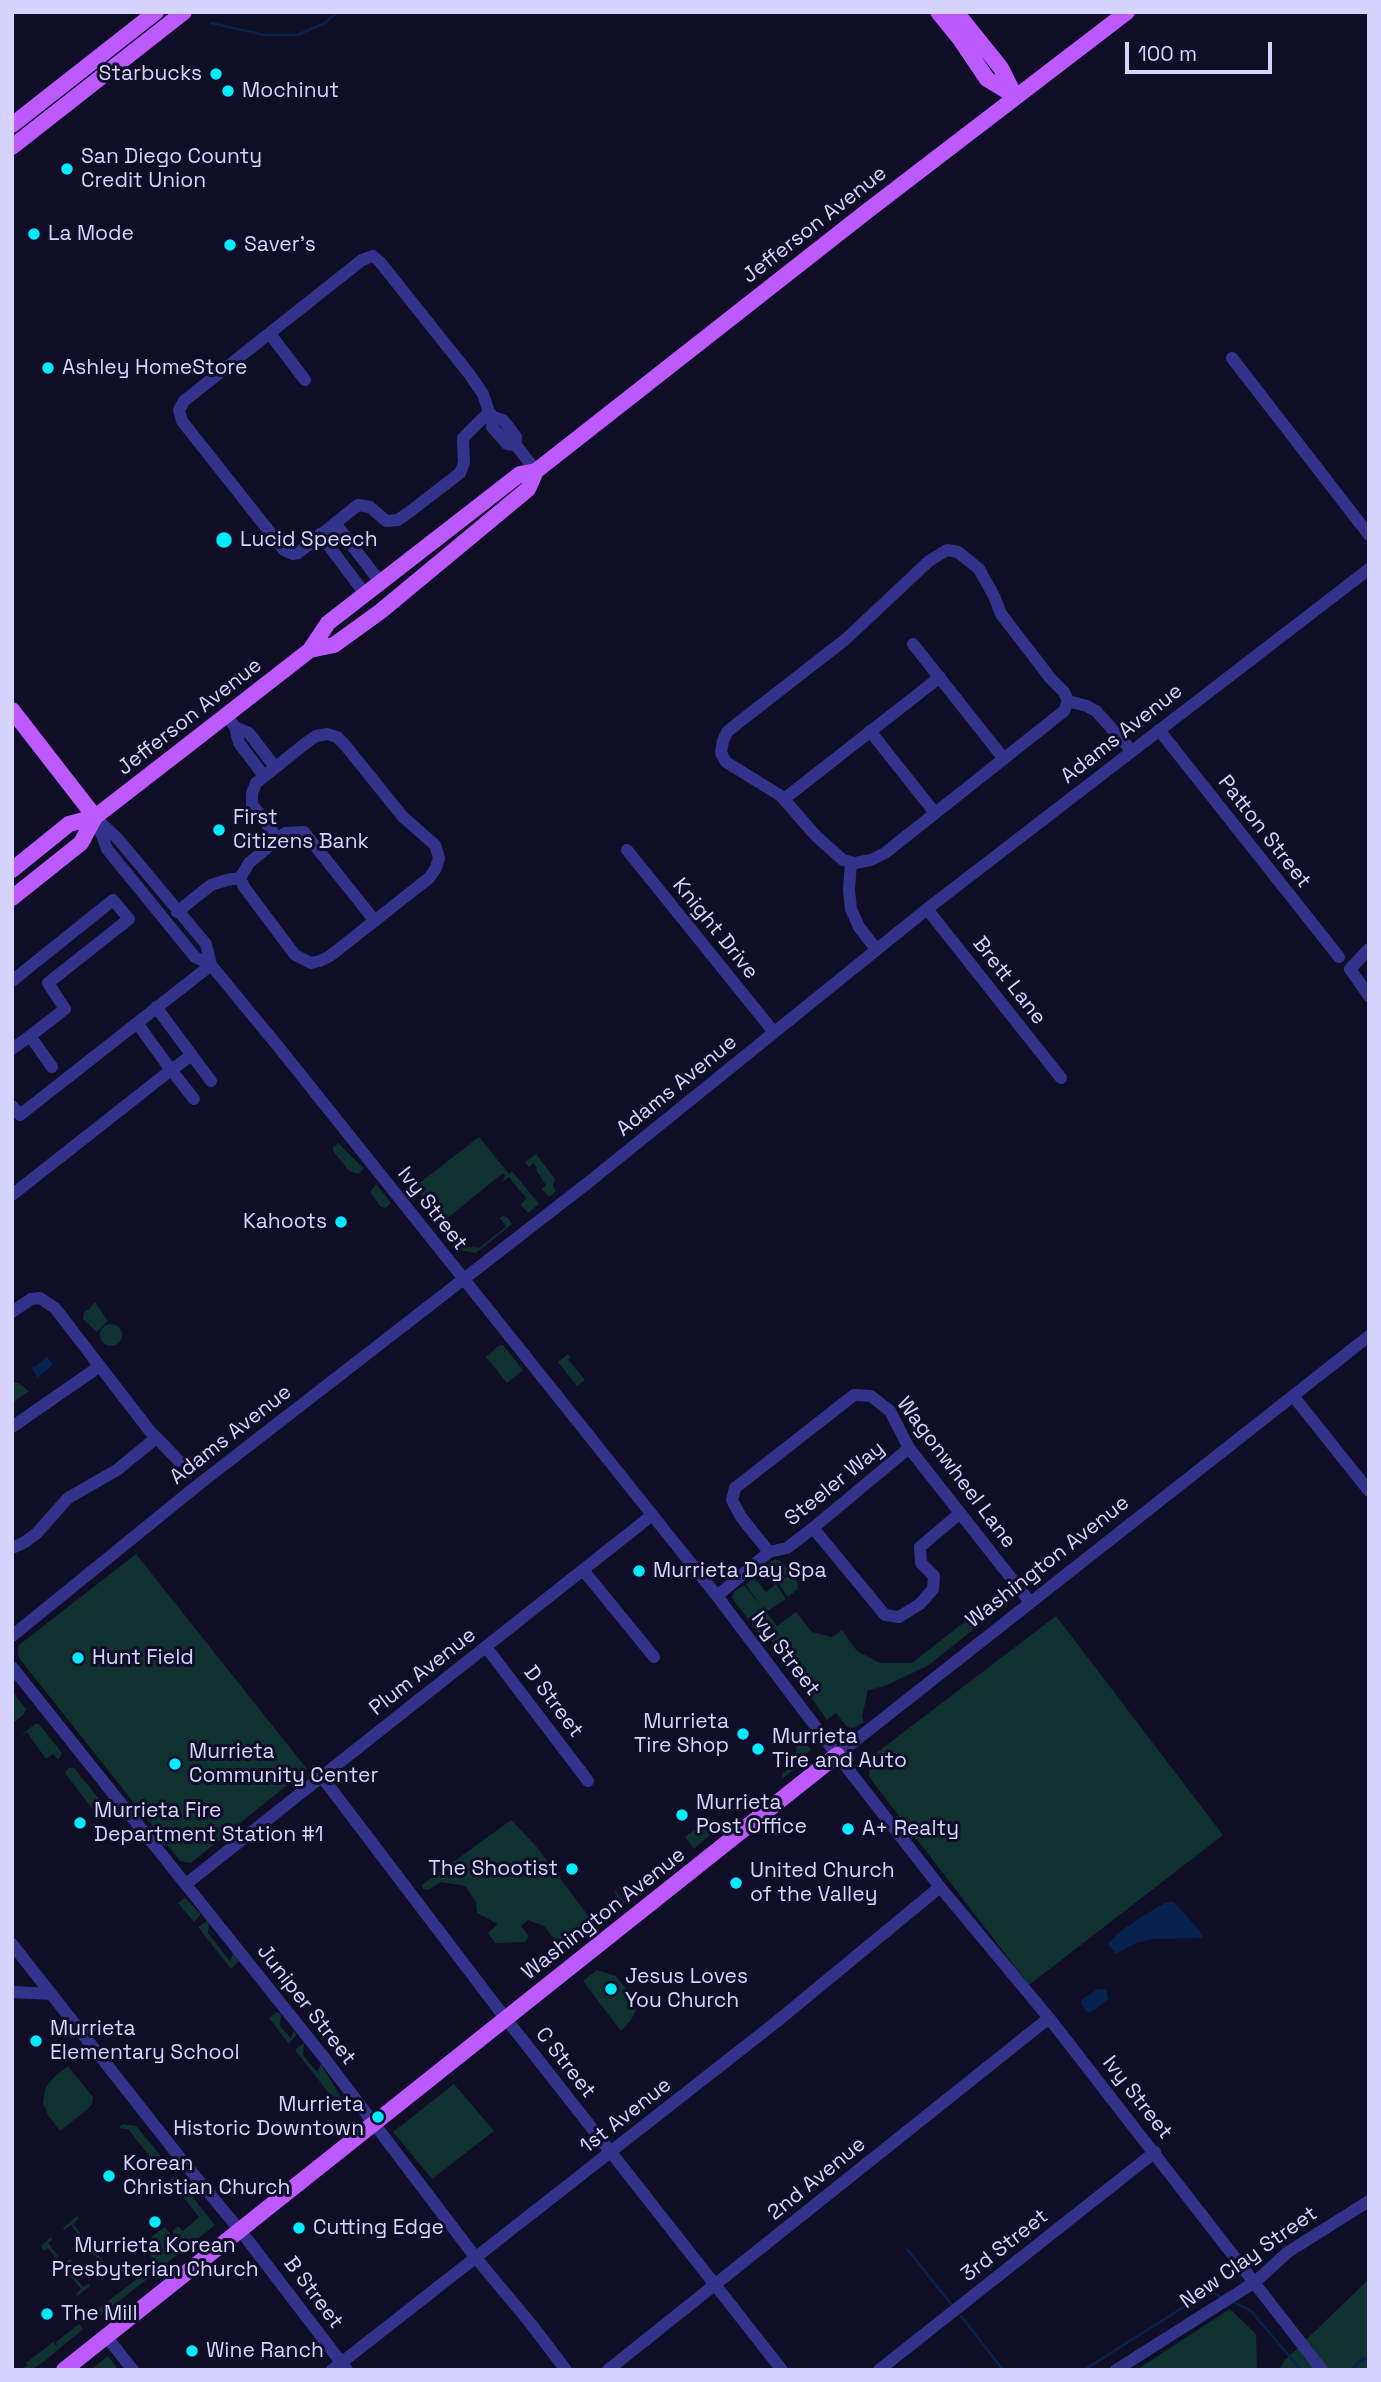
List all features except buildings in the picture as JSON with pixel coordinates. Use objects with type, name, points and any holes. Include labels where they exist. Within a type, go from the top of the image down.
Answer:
[{"type":"main road","points":[[12,125],[156,12]]},
{"type":"main road","points":[[12,147],[184,12]]},
{"type":"main road","points":[[938,12],[987,79],[1016,96]]},
{"type":"main road","points":[[956,12],[1001,68],[1016,96]]},
{"type":"main road","name":"Jefferson Avenue","points":[[12,870],[69,824],[95,817],[231,721],[310,650],[328,623],[520,474],[536,471],[1124,13]]},
{"type":"main road","name":"Jefferson Avenue","points":[[310,650],[334,645],[381,611],[528,489],[536,471]]},
{"type":"main road","points":[[381,611],[376,600],[406,574],[416,555]]},
{"type":"main road","points":[[12,710],[95,817]]},
{"type":"main road","name":"Jefferson Avenue","points":[[12,898],[81,844],[95,817]]},
{"type":"main road","name":"Washington Avenue","points":[[64,2370],[837,1755]]},
{"type":"street","points":[[373,256],[470,375],[483,394],[491,415],[463,438],[464,463],[460,472],[408,513],[398,520],[386,521],[370,507],[358,505],[298,553],[293,554],[284,550],[179,415],[184,401],[362,260],[373,256]]},
{"type":"street","points":[[270,334],[305,380]]},
{"type":"street","points":[[1232,358],[1369,535]]},
{"type":"street","points":[[491,415],[503,419],[516,437],[516,445],[536,471]]},
{"type":"street","points":[[335,523],[380,582]]},
{"type":"street","points":[[320,534],[365,594]]},
{"type":"street","points":[[337,555],[351,544]]},
{"type":"street","points":[[1068,701],[1064,711],[885,853],[871,860],[843,860],[831,851],[784,799],[726,762],[722,753],[727,732],[846,639],[929,561],[947,550],[958,552],[979,569],[1001,614],[1068,701],[1087,706],[1102,718],[1132,751]]},
{"type":"street","name":"Adams Avenue","points":[[12,1636],[198,1485],[599,1174],[876,949],[1369,569]]},
{"type":"street","points":[[913,644],[1004,759]]},
{"type":"street","points":[[784,799],[940,677]]},
{"type":"street","points":[[231,721],[248,733],[275,767]]},
{"type":"street","points":[[231,721],[239,743],[264,776]]},
{"type":"street","name":"Patton Street","points":[[1159,730],[1339,957]]},
{"type":"street","points":[[870,731],[935,813]]},
{"type":"street","points":[[240,878],[295,955],[314,962],[330,956],[429,878],[439,858],[435,845],[397,810],[345,745],[337,737],[327,734],[316,736],[256,783],[252,804],[278,839]]},
{"type":"street","name":"Ivy Street","points":[[95,817],[118,839],[206,944],[211,965]]},
{"type":"street","name":"Ivy Street","points":[[95,817],[107,849],[195,957],[211,965],[717,1596],[940,1887],[1049,2018],[1155,2152],[1322,2370]]},
{"type":"street","points":[[240,878],[248,863],[285,833],[304,832],[375,921]]},
{"type":"street","name":"Knight Drive","points":[[627,850],[773,1031]]},
{"type":"street","points":[[851,862],[851,909],[859,927],[876,949]]},
{"type":"street","points":[[177,912],[215,883],[240,878]]},
{"type":"street","points":[[12,981],[113,900],[129,919],[48,983],[65,1009],[12,1049]]},
{"type":"street","name":"Brett Lane","points":[[927,909],[1061,1078]]},
{"type":"street","points":[[1369,949],[1350,969],[1369,996]]},
{"type":"street","points":[[12,1106],[20,1115],[211,965]]},
{"type":"street","points":[[156,1007],[211,1081]]},
{"type":"street","points":[[137,1023],[194,1098]]},
{"type":"street","points":[[30,1036],[52,1067]]},
{"type":"street","points":[[12,1195],[192,1055]]},
{"type":"street","points":[[12,1312],[31,1299],[40,1298],[55,1308],[156,1438],[179,1461]]},
{"type":"street","name":"Washington Avenue","points":[[837,1755],[1369,1336]]},
{"type":"street","points":[[12,1426],[100,1366]]},
{"type":"street","name":"Wagonwheel Lane","points":[[769,1552],[741,1517],[732,1500],[735,1488],[854,1395],[871,1396],[890,1411],[909,1448],[1030,1602]]},
{"type":"street","points":[[1294,1396],[1369,1491]]},
{"type":"street","points":[[12,1548],[37,1533],[68,1498],[117,1470],[156,1438]]},
{"type":"street","name":"Steeler Way","points":[[717,1596],[769,1552],[787,1548],[813,1528],[909,1448]]},
{"type":"street","points":[[813,1528],[885,1615],[899,1617],[920,1604],[933,1589],[934,1576],[921,1563],[920,1547],[959,1514]]},
{"type":"street","name":"Plum Avenue","points":[[186,1884],[651,1516]]},
{"type":"street","points":[[583,1570],[654,1657]]},
{"type":"street","name":"D Street","points":[[486,1647],[588,1781]]},
{"type":"street","name":"Juniper Street","points":[[12,1667],[322,2055],[476,2258],[531,2323],[566,2370]]},
{"type":"street","name":"C Street","points":[[322,1777],[506,2018],[782,2370]]},
{"type":"street","name":"1st Avenue","points":[[340,2367],[775,2023],[940,1887]]},
{"type":"street","name":"B Street","points":[[12,1944],[240,2230],[340,2367]]},
{"type":"street","points":[[12,1992],[51,1994]]},
{"type":"street","name":"2nd Avenue","points":[[608,2370],[1049,2018]]},
{"type":"street","name":"3rd Street","points":[[879,2370],[1155,2152]]},
{"type":"street","name":"New Clay Street","points":[[1116,2370],[1255,2283],[1288,2252],[1369,2200]]},
{"type":"street","points":[[106,2336],[133,2370]]},
{"type":"green space","points":[[479,1137],[509,1174],[512,1171],[539,1204],[528,1213],[521,1205],[526,1198],[509,1177],[502,1182],[505,1176],[503,1173],[444,1221],[430,1203],[413,1188]]},
{"type":"green space","points":[[338,1143],[364,1169],[358,1174],[349,1171],[333,1151],[333,1147]]},
{"type":"green space","points":[[536,1154],[555,1179],[553,1186],[556,1191],[549,1197],[542,1189],[546,1185],[534,1163],[529,1167],[525,1162]]},
{"type":"green space","points":[[376,1184],[391,1203],[386,1208],[381,1207],[370,1192]]},
{"type":"green space","points":[[503,1216],[512,1224],[476,1253],[459,1250],[448,1237],[448,1232],[453,1227],[460,1233],[457,1236],[465,1246],[479,1248],[506,1227],[500,1218]]},
{"type":"green space","points":[[95,1302],[108,1321],[97,1332],[83,1319],[84,1312]]},
{"type":"green space","points":[[111,1324],[119,1327],[122,1335],[119,1343],[111,1346],[103,1343],[100,1335],[103,1327]]},
{"type":"green space","points":[[503,1345],[523,1370],[507,1383],[486,1357]]},
{"type":"green space","points":[[568,1354],[568,1359],[585,1380],[577,1386],[558,1362]]},
{"type":"green space","points":[[12,1383],[18,1383],[29,1391],[12,1403]]},
{"type":"green space","points":[[136,1554],[307,1769],[191,1863],[180,1861],[19,1658],[18,1653],[19,1645]]},
{"type":"green space","points":[[773,1560],[779,1560],[791,1573],[773,1579],[767,1569],[763,1568]]},
{"type":"green space","points":[[792,1575],[797,1581],[798,1589],[788,1597],[777,1581]]},
{"type":"green space","points":[[754,1577],[766,1592],[776,1584],[786,1599],[766,1612],[777,1626],[796,1612],[812,1632],[832,1637],[842,1630],[857,1651],[880,1663],[912,1663],[1005,1590],[1012,1591],[1015,1596],[929,1665],[885,1686],[868,1690],[862,1717],[864,1722],[854,1728],[847,1727],[836,1713],[827,1720],[768,1636],[760,1635],[732,1598],[734,1592],[744,1585],[762,1607],[746,1585]]},
{"type":"green space","points":[[1056,1616],[1223,1835],[1029,1985],[869,1777],[871,1757]]},
{"type":"green space","points":[[12,1691],[26,1709],[12,1724],[12,1718],[15,1716],[12,1713]]},
{"type":"green space","points":[[35,1724],[39,1724],[62,1753],[58,1760],[53,1754],[46,1759],[27,1732],[20,1736]]},
{"type":"green space","points":[[798,1734],[811,1750],[801,1758],[804,1762],[783,1778],[782,1774],[795,1762]]},
{"type":"green space","points":[[68,1768],[74,1768],[99,1799],[94,1811],[65,1773]]},
{"type":"green space","points":[[511,1820],[536,1846],[595,1925],[563,1951],[544,1926],[528,1920],[521,1926],[529,1936],[525,1942],[495,1943],[488,1933],[498,1924],[477,1913],[476,1902],[465,1886],[441,1882],[428,1890],[423,1889],[422,1885]]},
{"type":"green space","points":[[701,1825],[710,1835],[694,1849],[685,1837]]},
{"type":"green space","points":[[614,1889],[625,1902],[596,1925],[591,1918],[617,1897]]},
{"type":"green space","points":[[185,1898],[201,1914],[194,1922],[178,1903]]},
{"type":"green space","points":[[207,1921],[208,1933],[230,1961],[233,1953],[239,1961],[231,1969],[198,1927]]},
{"type":"green space","points":[[597,1970],[616,1976],[634,1999],[636,2010],[621,2031],[583,1981]]},
{"type":"green space","points":[[277,2012],[281,2014],[280,2026],[291,2038],[293,2031],[297,2034],[289,2044],[269,2018]]},
{"type":"green space","points":[[304,2043],[303,2055],[317,2072],[321,2064],[346,2106],[328,2092],[295,2050]]},
{"type":"green space","points":[[68,2066],[93,2097],[88,2109],[60,2131],[43,2103],[45,2089],[53,2078]]},
{"type":"green space","points":[[454,2084],[494,2131],[432,2179],[393,2132]]},
{"type":"green space","points":[[122,2124],[136,2126],[166,2165],[155,2172],[158,2167],[128,2129],[119,2128]]},
{"type":"green space","points":[[173,2177],[178,2179],[215,2225],[186,2248],[172,2231],[178,2226],[183,2231],[199,2217],[173,2184],[166,2189],[164,2185]]},
{"type":"green space","points":[[77,2216],[79,2218],[73,2224],[89,2244],[96,2239],[92,2246],[108,2267],[116,2263],[101,2277],[105,2270],[89,2248],[82,2253],[81,2251],[87,2245],[71,2225],[64,2230],[63,2228]]},
{"type":"green space","points":[[165,2227],[183,2250],[161,2268],[148,2252],[156,2246],[151,2237]]},
{"type":"green space","points":[[51,2237],[52,2240],[48,2243],[64,2264],[70,2259],[72,2261],[66,2266],[83,2287],[89,2284],[90,2286],[77,2296],[81,2289],[64,2268],[59,2269],[62,2266],[48,2248],[44,2251],[41,2246]]},
{"type":"green space","points":[[155,2265],[160,2269],[95,2320],[90,2315]]},
{"type":"green space","points":[[1369,2279],[1369,2370],[1279,2370],[1284,2361]]},
{"type":"green space","points":[[1230,2309],[1256,2334],[1257,2370],[1136,2370]]},
{"type":"green space","points":[[79,2324],[83,2329],[46,2360],[31,2370],[23,2369],[28,2365],[26,2363],[53,2342],[57,2347],[56,2342]]},
{"type":"green space","points":[[108,2356],[117,2367],[90,2370]]},
{"type":"water","points":[[47,1357],[53,1365],[37,1378],[31,1367]]},
{"type":"water","points":[[1173,1901],[1203,1938],[1153,1939],[1134,1944],[1116,1954],[1108,1944],[1118,1933],[1141,1917]]},
{"type":"water","points":[[1098,1989],[1106,1989],[1108,1999],[1088,2013],[1081,2000]]},
{"type":"waterway","points":[[211,23],[264,35],[297,35],[325,23],[337,12]]},
{"type":"waterway","points":[[907,2249],[951,2304]]},
{"type":"waterway","points":[[1084,2370],[1209,2291],[1221,2297]]},
{"type":"waterway","points":[[1231,2301],[1251,2311],[1301,2370]]},
{"type":"waterway","points":[[961,2316],[1003,2370]]},
{"type":"waterway","points":[[1351,2370],[1369,2357]]},
{"type":"place","name":"Starbucks","points":[[216,74]]},
{"type":"place","name":"Mochinut","points":[[228,91]]},
{"type":"place","name":"San Diego County Credit Union","points":[[67,169]]},
{"type":"place","name":"La Mode","points":[[34,234]]},
{"type":"place","name":"Saver's","points":[[230,245]]},
{"type":"place","name":"Ashley HomeStore","points":[[48,368]]},
{"type":"place","name":"Lucid Speech","points":[[224,540]]},
{"type":"place","name":"First Citizens Bank","points":[[219,830]]},
{"type":"place","name":"Kahoots","points":[[341,1222]]},
{"type":"place","name":"Murrieta Day Spa","points":[[639,1571]]},
{"type":"place","name":"Hunt Field","points":[[78,1658]]},
{"type":"place","name":"Murrieta Tire Shop","points":[[743,1734]]},
{"type":"place","name":"Murrieta Tire and Auto","points":[[758,1749]]},
{"type":"place","name":"Murrieta Community Center","points":[[175,1764]]},
{"type":"place","name":"Murrieta Post Office","points":[[682,1815]]},
{"type":"place","name":"Murrieta Fire Department Station #1","points":[[80,1823]]},
{"type":"place","name":"A+ Realty","points":[[848,1829]]},
{"type":"place","name":"The Shootist","points":[[572,1869]]},
{"type":"place","name":"United Church of the Valley","points":[[736,1883]]},
{"type":"place","name":"Jesus Loves You Church","points":[[611,1989]]},
{"type":"place","name":"Murrieta Elementary School","points":[[36,2041]]},
{"type":"place","name":"Murrieta Historic Downtown","points":[[378,2117]]},
{"type":"place","name":"Korean Christian Church","points":[[109,2176]]},
{"type":"place","name":"Murrieta Korean Presbyterian Church","points":[[155,2222]]},
{"type":"place","name":"Cutting Edge","points":[[299,2228]]},
{"type":"place","name":"The Mill","points":[[47,2314]]},
{"type":"place","name":"Wine Ranch","points":[[192,2351]]}]
